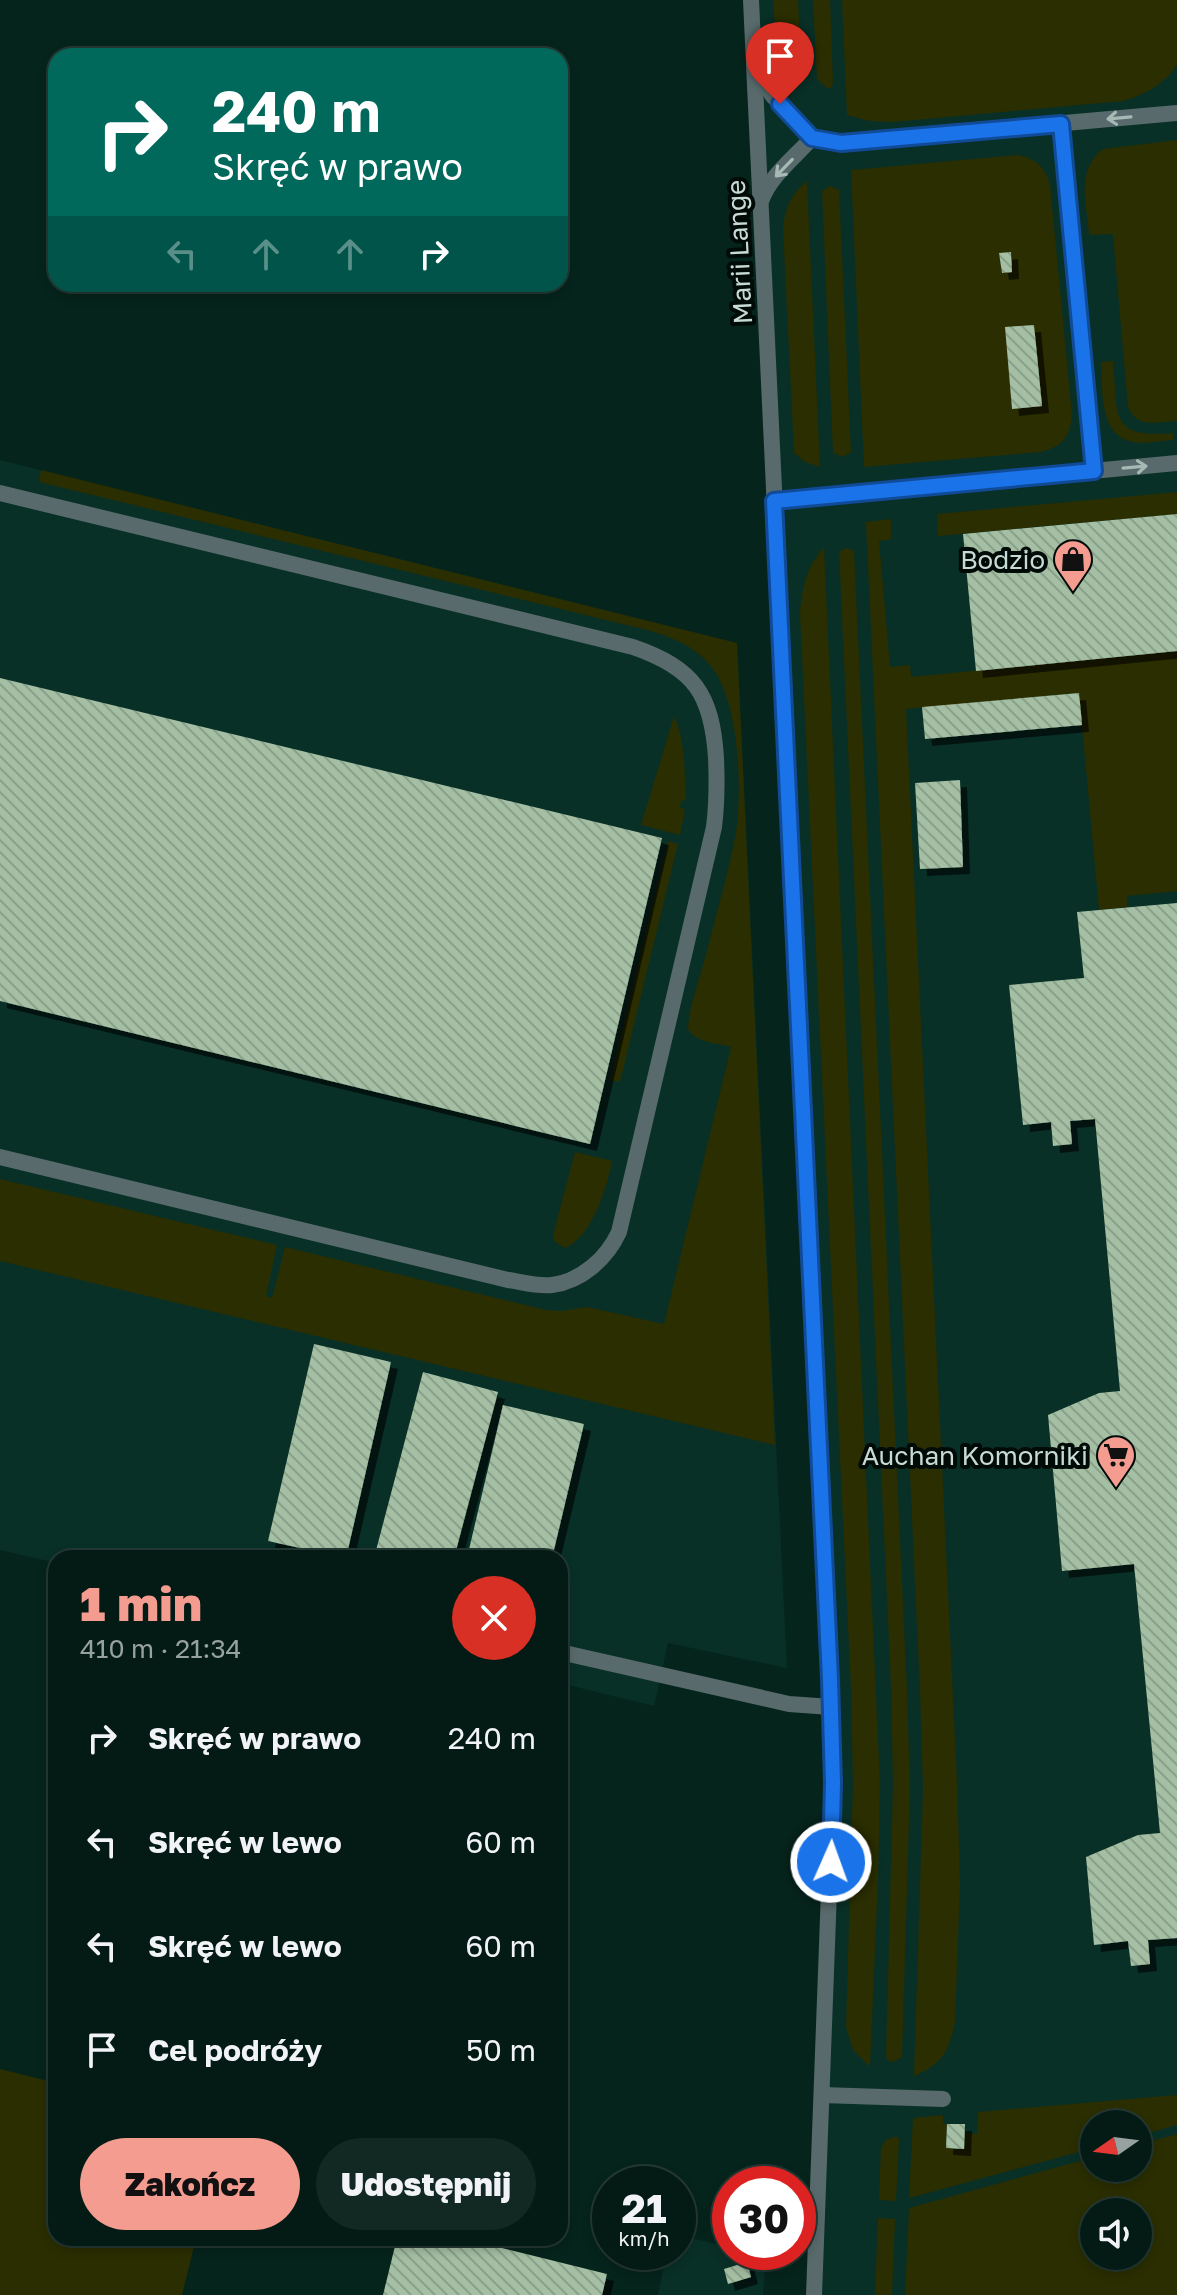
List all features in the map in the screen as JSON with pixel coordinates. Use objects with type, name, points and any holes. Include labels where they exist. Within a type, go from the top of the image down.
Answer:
[{"type":"street","name":"Marii Lange","points":[[751,0],[831,1707],[833,1783],[814,2295]]},
{"type":"street","points":[[754,64],[772,95],[812,138],[841,143],[1177,113]]},
{"type":"street","points":[[1061,124],[1094,471]]},
{"type":"street","points":[[761,201],[772,179],[812,138]]},
{"type":"street","points":[[774,501],[1177,463]]},
{"type":"street","points":[[0,493],[654,654],[688,677],[710,711],[717,799],[714,827],[619,1232],[604,1257],[565,1282],[550,1286],[508,1280],[0,1157]]},
{"type":"street","points":[[568,1654],[789,1704],[831,1707]]},
{"type":"street","points":[[822,2095],[943,2099]]},
{"type":"shaded area","points":[[751,0],[1177,0],[1177,2295],[814,2295],[833,1783]]},
{"type":"shaded area","points":[[0,460],[737,643],[787,1668],[668,1643],[654,1706],[568,1685],[568,1550],[48,1550],[48,1561],[0,1550]]},
{"type":"shaded area","points":[[696,2239],[712,2243],[712,2270],[765,2270],[763,2295],[658,2295],[663,2270],[696,2270]]},
{"type":"green space","points":[[773,0],[798,0],[802,84],[780,44]]},
{"type":"green space","points":[[813,0],[830,0],[831,88],[817,79]]},
{"type":"green space","points":[[842,0],[1177,0],[1177,65],[1153,88],[1123,101],[893,122],[870,121],[847,115]]},
{"type":"green space","points":[[1177,140],[1177,421],[1149,423],[1137,419],[1128,407],[1113,234],[1089,235],[1086,177],[1094,158],[1103,149]]},
{"type":"green space","points":[[1017,155],[1039,164],[1050,185],[1072,416],[1067,435],[1060,444],[1041,452],[864,467],[851,170]]},
{"type":"green space","points":[[807,181],[820,467],[805,462],[794,453],[783,228],[790,202]]},
{"type":"green space","points":[[830,186],[839,190],[851,452],[843,457],[833,453],[822,191]]},
{"type":"green space","points":[[1113,361],[1120,419],[1137,432],[1173,433],[1173,440],[1134,442],[1119,436],[1112,428],[1104,408],[1101,362]]},
{"type":"green space","points":[[41,470],[737,643],[775,1445],[0,1261],[0,1179],[277,1245],[266,1296],[272,1298],[285,1247],[546,1310],[587,1307],[664,1324],[731,1047],[701,1040],[688,1029],[692,1002],[732,853],[739,798],[737,748],[728,701],[710,665],[696,652],[673,639],[647,630],[39,482]]},
{"type":"green space","points":[[1177,492],[1177,514],[938,536],[937,514]]},
{"type":"green space","points":[[891,519],[891,539],[879,541],[890,667],[910,665],[911,677],[1177,651],[1177,891],[1127,896],[1127,907],[1099,910],[1079,693],[906,709],[960,1882],[953,2032],[947,2049],[938,2061],[914,2076],[923,1789],[920,1691],[866,522]]},
{"type":"green space","points":[[824,547],[880,1784],[870,2067],[853,2050],[846,2027],[853,1784],[851,1689],[800,614],[806,578]]},
{"type":"green space","points":[[847,548],[854,551],[907,1690],[910,1787],[902,2057],[894,2062],[886,2057],[893,1784],[891,1686],[839,551]]},
{"type":"green space","points":[[674,716],[683,747],[686,800],[681,801],[680,808],[685,809],[680,835],[641,825]]},
{"type":"green space","points":[[668,841],[678,844],[620,1082],[610,1080]]},
{"type":"green space","points":[[575,1152],[612,1161],[597,1210],[583,1233],[565,1248],[555,1242],[553,1235]]},
{"type":"green space","points":[[0,2069],[48,2081],[48,2246],[194,2246],[182,2295],[0,2295]]},
{"type":"green space","points":[[1177,2095],[1177,2125],[1152,2132],[1152,2110],[1080,2110],[1080,2152],[909,2198],[913,2118],[943,2115],[943,2123],[947,2124],[946,2148],[963,2149],[964,2133],[977,2134],[978,2112]]},
{"type":"green space","points":[[1177,2134],[1177,2295],[905,2295],[909,2208],[1080,2161],[1080,2182],[1152,2182],[1152,2141]]},
{"type":"green space","points":[[899,2139],[896,2201],[879,2200],[881,2147],[886,2140]]},
{"type":"green space","points":[[878,2218],[895,2219],[892,2295],[875,2295]]},
{"type":"building","points":[[1011,252],[1012,272],[1002,273],[999,253]]},
{"type":"building","points":[[1034,325],[1042,406],[1012,409],[1005,327]]},
{"type":"building","name":"Bodzio","points":[[1177,514],[1177,651],[976,671],[963,534]]},
{"type":"building","points":[[0,678],[662,838],[590,1144],[0,1001]]},
{"type":"building","points":[[1079,693],[1082,725],[925,739],[922,707]]},
{"type":"building","points":[[960,780],[963,867],[920,869],[915,783]]},
{"type":"building","name":"Auchan Komorniki","points":[[1177,903],[1177,1938],[1148,1940],[1150,1964],[1131,1966],[1128,1941],[1094,1945],[1086,1857],[1138,1835],[1160,1833],[1134,1564],[1062,1571],[1048,1415],[1099,1393],[1120,1391],[1095,1119],[1070,1121],[1072,1144],[1053,1146],[1051,1122],[1023,1125],[1009,985],[1084,978],[1077,912]]},
{"type":"building","points":[[314,1344],[391,1362],[348,1550],[309,1550],[268,1541]]},
{"type":"building","points":[[423,1372],[498,1392],[456,1550],[376,1550]]},
{"type":"building","points":[[503,1405],[584,1424],[554,1550],[469,1550]]},
{"type":"building","points":[[947,2124],[965,2124],[964,2149],[946,2148]]},
{"type":"building","points":[[395,2246],[493,2246],[607,2274],[602,2295],[383,2295]]},
{"type":"building","points":[[724,2270],[749,2270],[751,2277],[728,2284]]},
{"type":"place","name":"Bodzio","points":[[1073,593]]},
{"type":"place","name":"Auchan Komorniki","points":[[1116,1489]]},
{"type":"route","points":[[780,104],[812,138],[841,143],[1061,124],[1094,471],[774,501],[830,1679],[833,1783],[831,1862]]}]
